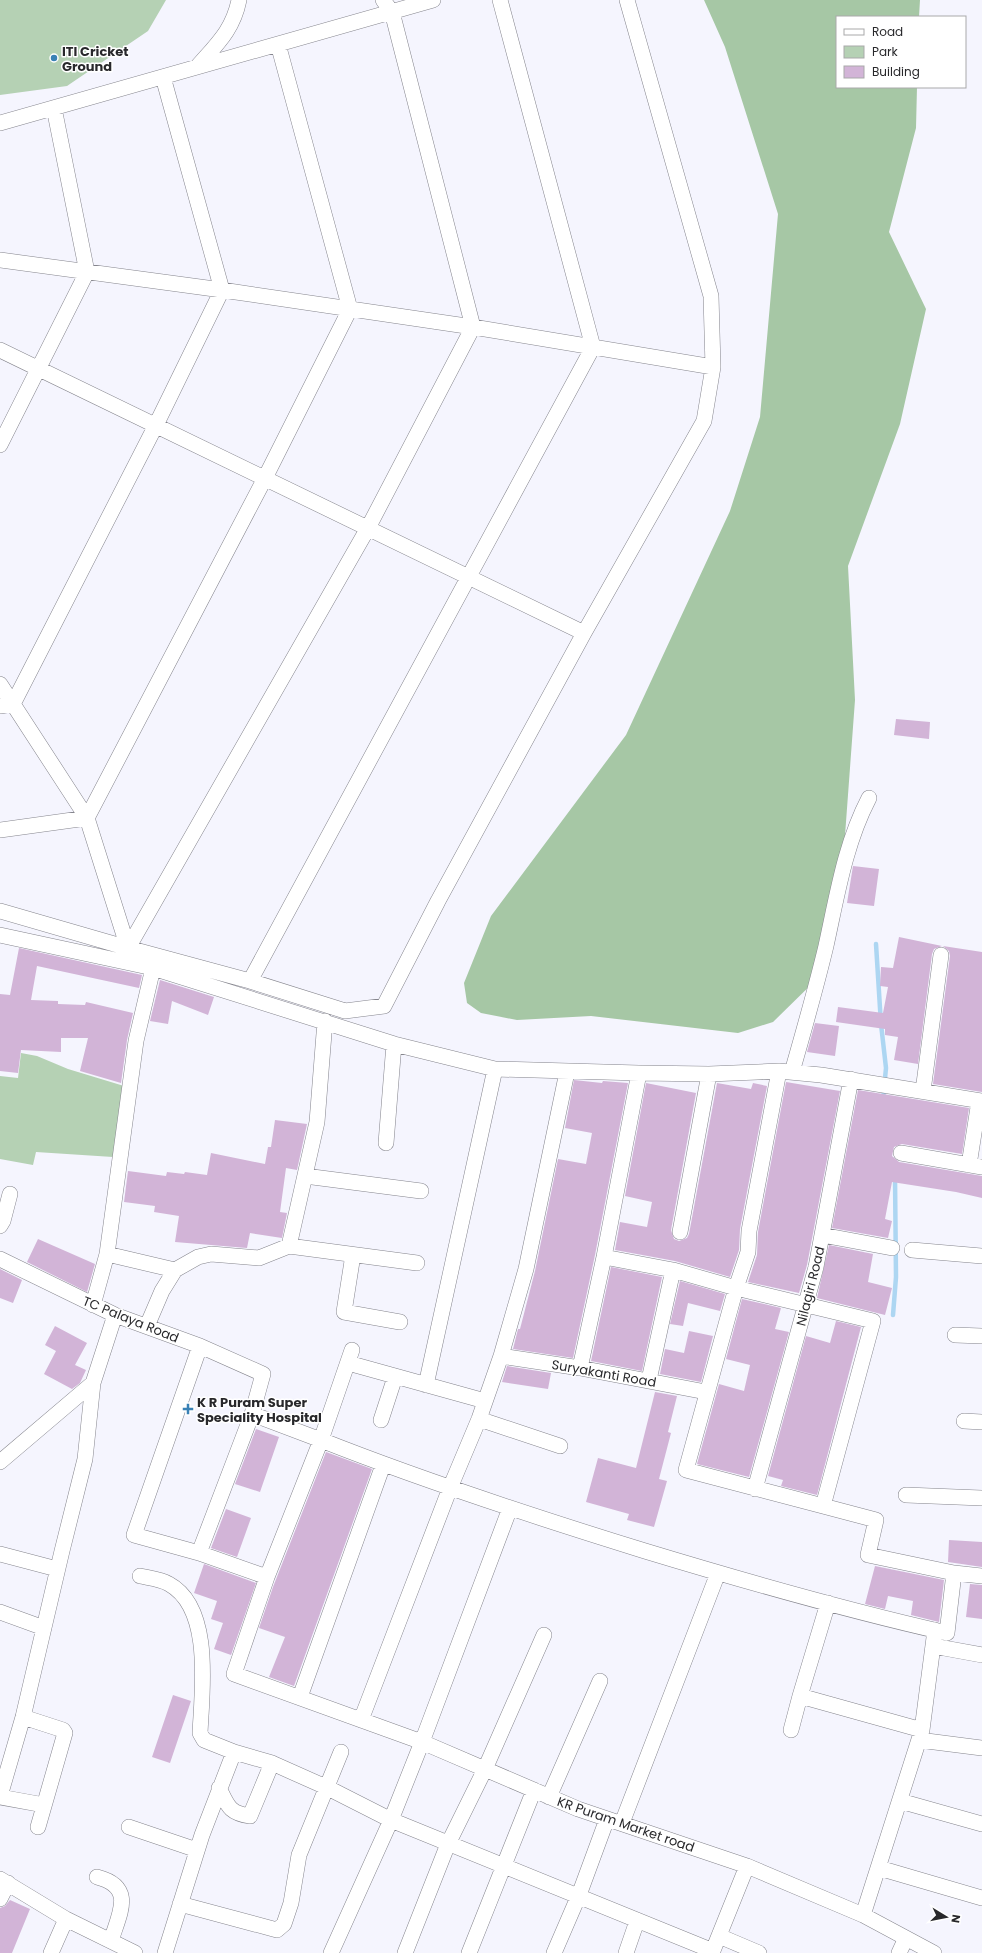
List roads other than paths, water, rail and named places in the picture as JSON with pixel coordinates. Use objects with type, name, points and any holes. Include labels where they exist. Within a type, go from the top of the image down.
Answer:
[{"type":"street","points":[[198,67],[228,31],[237,12],[239,0]]},
{"type":"street","points":[[0,123],[278,44],[388,6],[433,0]]},
{"type":"street","points":[[250,981],[470,577],[593,347],[500,0]]},
{"type":"street","points":[[0,911],[250,981],[345,1011],[384,1006],[438,901],[584,633],[704,421],[713,367],[711,296],[627,0]]},
{"type":"street","points":[[128,948],[368,528],[473,327],[388,6]]},
{"type":"street","points":[[87,818],[265,478],[350,310],[278,44]]},
{"type":"street","points":[[7,705],[156,425],[222,290],[163,77]]},
{"type":"street","points":[[0,445],[87,272],[54,108]]},
{"type":"street","points":[[0,260],[222,290],[473,327],[713,367]]},
{"type":"street","points":[[0,350],[584,633]]},
{"type":"street","points":[[0,684],[7,705],[87,818],[128,948]]},
{"type":"street","points":[[869,798],[860,817],[843,867],[825,948],[786,1072],[749,1231],[748,1252],[706,1392],[686,1470],[876,1520],[868,1555],[954,1573],[982,1576]]},
{"type":"street","points":[[0,830],[87,818]]},
{"type":"street","points":[[0,935],[153,968],[394,1044],[495,1069],[567,1072],[709,1074],[786,1072],[851,1079],[981,1101],[975,1166],[901,1153]]},
{"type":"street","points":[[923,1091],[941,955]]},
{"type":"street","points":[[93,1305],[107,1254],[136,1041],[153,968]]},
{"type":"street","points":[[289,1246],[317,1122],[325,1022]]},
{"type":"street","points":[[386,1143],[394,1044]]},
{"type":"street","points":[[426,1385],[495,1069]]},
{"type":"street","points":[[362,1720],[450,1488],[479,1419],[501,1356],[526,1269],[567,1072]]},
{"type":"street","points":[[580,1368],[604,1257],[638,1073]]},
{"type":"street","points":[[680,1232],[709,1074]]},
{"type":"street","name":"Nilagiri Road","points":[[754,1489],[816,1267],[851,1079]]},
{"type":"street","points":[[305,1176],[421,1191]]},
{"type":"street","points":[[0,1226],[3,1221],[10,1194]]},
{"type":"street","points":[[822,1235],[892,1248]]},
{"type":"street","points":[[147,1326],[162,1291],[175,1270],[198,1257],[211,1254],[259,1258],[289,1246],[416,1263]]},
{"type":"street","points":[[912,1250],[982,1256]]},
{"type":"street","points":[[107,1254],[175,1270]]},
{"type":"street","points":[[353,1255],[344,1312],[400,1322]]},
{"type":"street","points":[[604,1257],[673,1270],[736,1288],[873,1321],[823,1506]]},
{"type":"street","name":"TC Palaya Road","points":[[0,1259],[115,1315],[200,1346],[263,1374],[252,1414]]},
{"type":"street","points":[[649,1380],[673,1270]]},
{"type":"street","points":[[44,1805],[0,1796],[23,1718],[57,1569],[85,1459],[93,1384],[115,1315]]},
{"type":"street","points":[[955,1335],[982,1336]]},
{"type":"street","points":[[200,1346],[134,1535],[200,1553],[268,1577],[350,1356],[395,1376],[485,1401]]},
{"type":"street","name":"Suryakanti Road","points":[[501,1356],[649,1380],[706,1392]]},
{"type":"street","points":[[381,1420],[395,1376]]},
{"type":"street","points":[[0,1462],[93,1384]]},
{"type":"street","points":[[200,1553],[252,1414],[383,1465],[510,1508],[718,1573],[946,1633],[954,1573]]},
{"type":"street","points":[[479,1419],[560,1446]]},
{"type":"street","points":[[964,1421],[982,1422]]},
{"type":"street","points":[[300,1697],[383,1465]]},
{"type":"street","points":[[906,1495],[982,1498]]},
{"type":"street","points":[[331,1953],[391,1820],[510,1508]]},
{"type":"street","points":[[0,1554],[57,1569]]},
{"type":"street","points":[[554,1953],[579,1895],[615,1821],[718,1573]]},
{"type":"street","points":[[140,1576],[169,1583],[183,1595],[194,1612],[198,1631],[203,1675],[200,1733],[204,1740],[234,1752],[272,1763],[328,1788],[391,1820],[579,1895],[713,1952],[747,1866]]},
{"type":"street","name":"KR Puram Market road","points":[[268,1577],[234,1674],[422,1742],[578,1809],[747,1866],[863,1915],[934,1953]]},
{"type":"street","points":[[791,1730],[828,1603]]},
{"type":"street","points":[[0,1612],[44,1628]]},
{"type":"street","points":[[863,1915],[921,1735],[935,1630]]},
{"type":"street","points":[[405,1953],[448,1844],[485,1769],[544,1635]]},
{"type":"street","points":[[933,1646],[982,1655]]},
{"type":"street","points":[[549,1796],[600,1681]]},
{"type":"street","points":[[800,1696],[921,1735],[982,1748]]},
{"type":"street","points":[[23,1718],[63,1730],[65,1732],[38,1827]]},
{"type":"street","points":[[165,1953],[197,1850],[234,1752]]},
{"type":"street","points":[[180,1904],[277,1930],[284,1924],[300,1855],[328,1788],[341,1752]]},
{"type":"street","points":[[220,1788],[229,1808],[240,1814],[250,1816],[272,1763]]},
{"type":"street","points":[[469,1953],[505,1866],[534,1790]]},
{"type":"street","points":[[900,1801],[982,1824]]},
{"type":"street","points":[[129,1827],[197,1850]]},
{"type":"street","points":[[879,1868],[982,1898]]},
{"type":"street","points":[[97,1877],[108,1880],[120,1890],[123,1901],[111,1941]]},
{"type":"street","points":[[0,1899],[4,1881],[66,1919],[135,1953]]},
{"type":"street","points":[[51,1953],[66,1919]]},
{"type":"street","points":[[626,1953],[638,1921]]},
{"type":"street","points":[[719,1936],[758,1953]]},
{"type":"street","points":[[899,1953],[906,1938]]},
{"type":"waterway","points":[[876,944],[881,1024],[886,1068],[883,1099]]},
{"type":"waterway","points":[[893,1315],[896,1277],[895,1177]]},
{"type":"place","name":"ITI Cricket Ground","points":[[54,58]]},
{"type":"place","name":"K R Puram Super Speciality Hospital","points":[[188,1409]]}]
